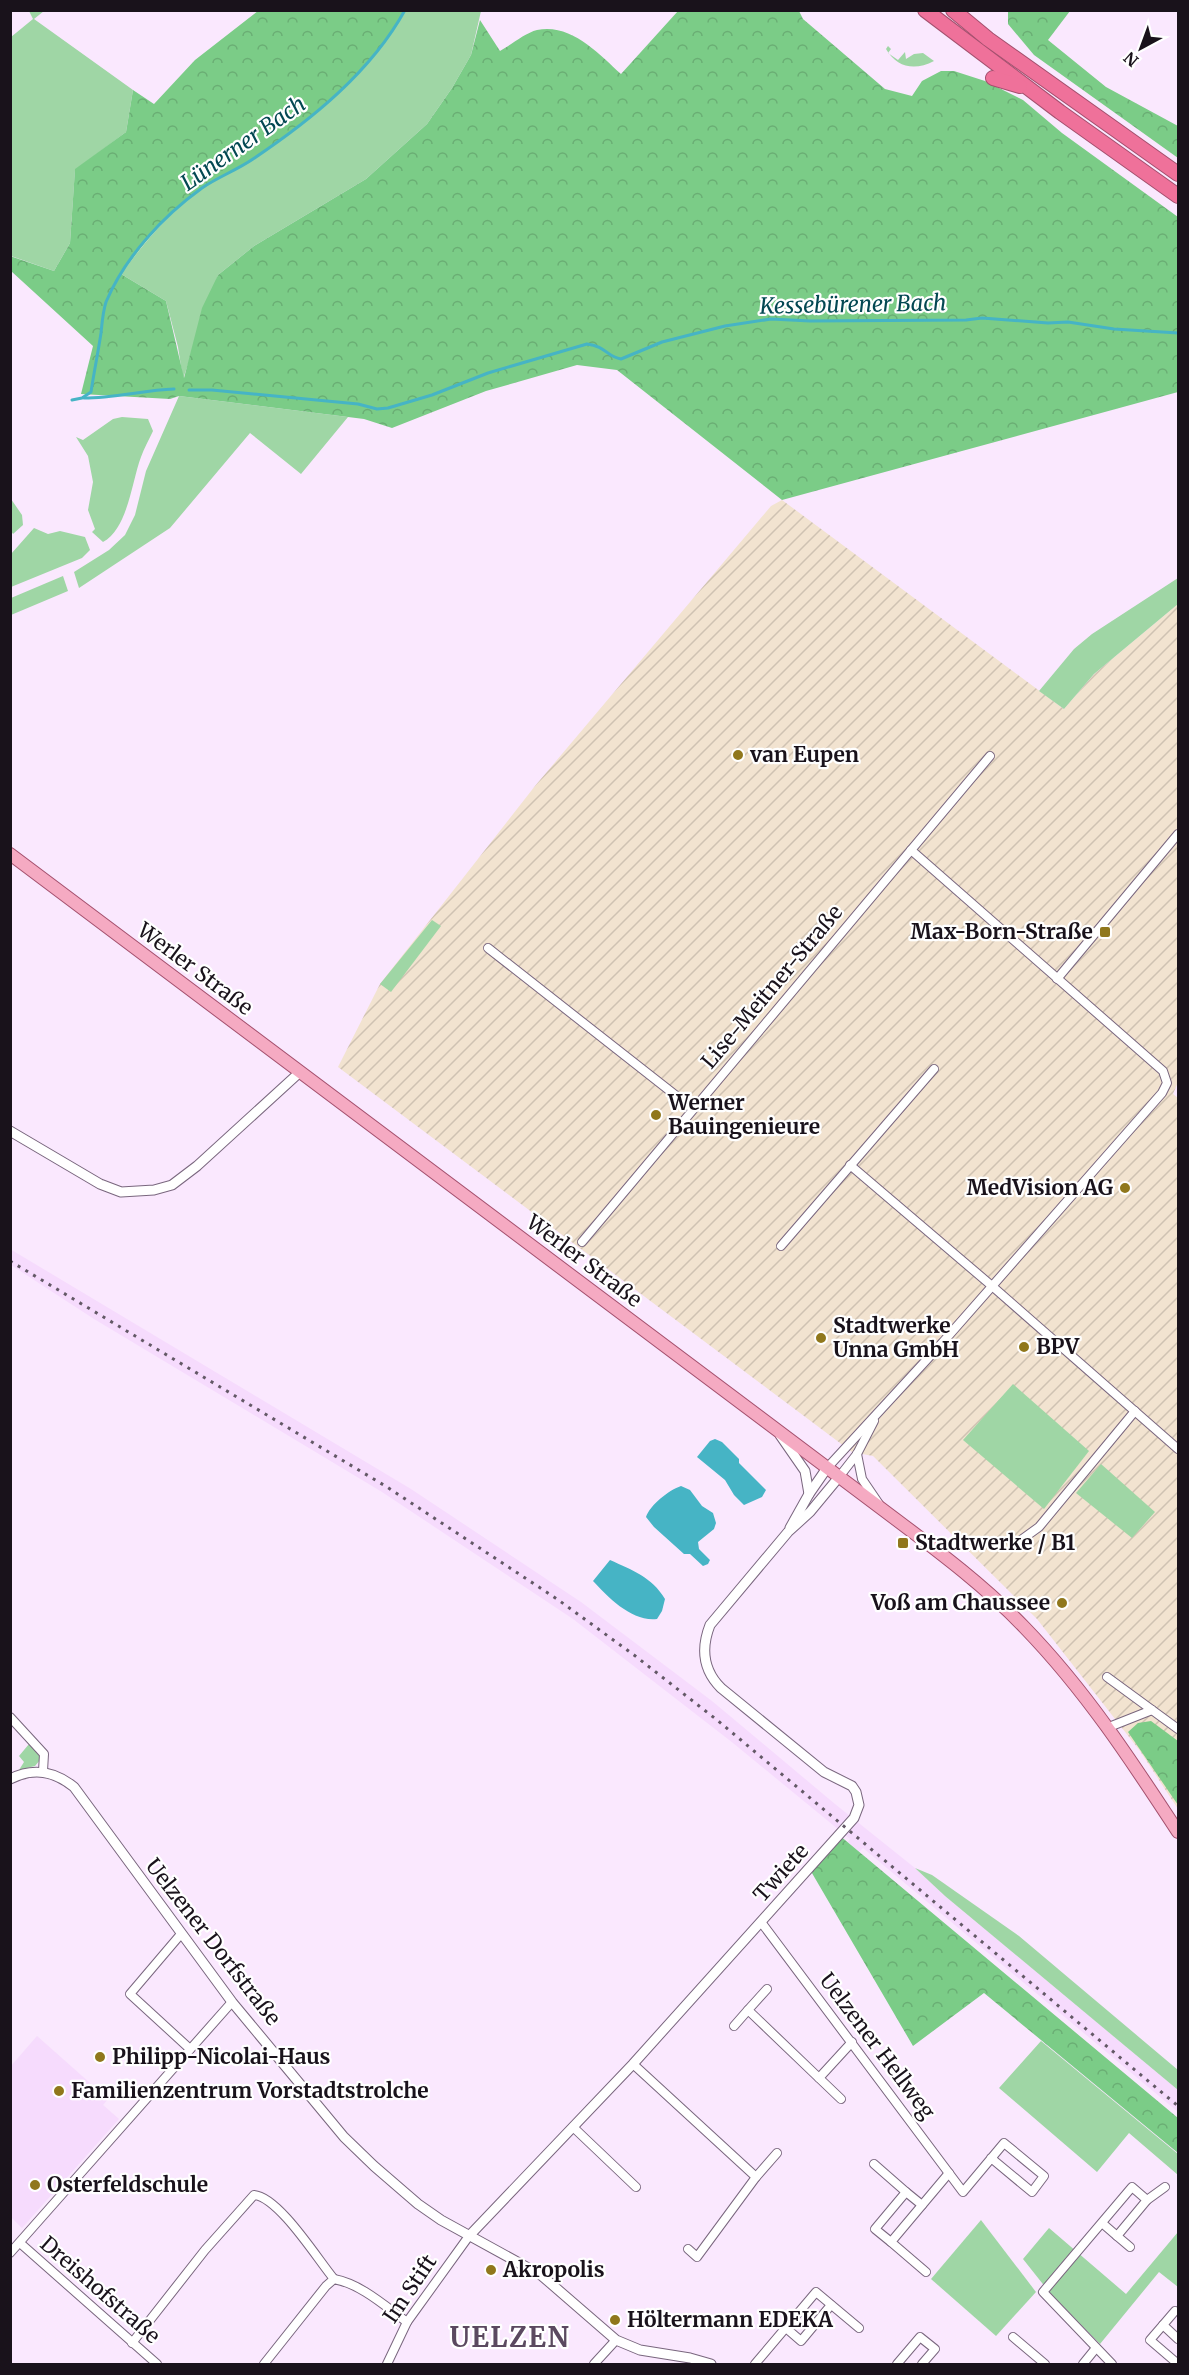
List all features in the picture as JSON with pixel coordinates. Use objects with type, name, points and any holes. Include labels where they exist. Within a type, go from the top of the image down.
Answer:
[{"type":"highway","points":[[925,10],[1029,89],[1179,196]]},
{"type":"highway","points":[[953,10],[988,39],[1179,174]]},
{"type":"highway","points":[[1033,57],[1048,81]]},
{"type":"highway","points":[[993,78],[1029,89]]},
{"type":"main road","name":"Werler Straße","points":[[10,854],[970,1577],[1016,1619],[1069,1676],[1109,1726],[1179,1832]]},
{"type":"street","name":"Lise-Meitner-Straße","points":[[582,1242],[990,756]]},
{"type":"street","points":[[1057,979],[1179,834]]},
{"type":"street","points":[[827,1468],[861,1430],[876,1417],[992,1286],[1162,1093],[1167,1083],[1163,1071],[911,850]]},
{"type":"street","points":[[488,948],[693,1109]]},
{"type":"street","points":[[780,1246],[934,1069]]},
{"type":"street","points":[[10,1131],[100,1184],[121,1192],[154,1190],[172,1185],[198,1166],[300,1072]]},
{"type":"street","points":[[850,1165],[1179,1449]]},
{"type":"street","points":[[1022,1540],[1039,1527],[1135,1411]]},
{"type":"street","points":[[839,1477],[857,1454],[876,1417]]},
{"type":"street","points":[[779,1433],[805,1471],[809,1494]]},
{"type":"street","points":[[857,1454],[862,1479],[882,1509]]},
{"type":"street","name":"Twiete","points":[[788,1532],[809,1494],[827,1468]]},
{"type":"street","name":"Twiete","points":[[469,2236],[633,2064],[854,1818],[859,1805],[852,1786],[824,1772],[721,1688],[712,1680],[704,1659],[706,1635],[710,1625],[788,1532],[810,1512],[839,1477]]},
{"type":"street","points":[[1107,1677],[1179,1729]]},
{"type":"street","points":[[1109,1726],[1152,1710]]},
{"type":"street","points":[[10,1717],[44,1754],[43,1771],[26,1772],[10,1779]]},
{"type":"street","name":"Uelzener Dorfstraße","points":[[43,1771],[56,1775],[74,1787],[232,2002],[316,2104],[366,2159],[418,2204],[469,2236],[541,2274],[616,2340],[640,2350],[690,2358],[711,2364]]},
{"type":"street","name":"Uelzener Hellweg","points":[[761,1922],[963,2192],[991,2158]]},
{"type":"street","points":[[181,1934],[129,1994],[190,2049]]},
{"type":"street","points":[[734,2026],[767,1989]]},
{"type":"street","points":[[10,2253],[232,2002]]},
{"type":"street","points":[[748,2010],[841,2099]]},
{"type":"street","points":[[819,2078],[852,2042]]},
{"type":"street","points":[[633,2064],[756,2176]]},
{"type":"street","points":[[573,2127],[636,2187]]},
{"type":"street","points":[[1004,2143],[1044,2176],[1032,2192],[991,2158],[1004,2143]]},
{"type":"street","points":[[688,2249],[700,2260],[756,2176],[777,2153]]},
{"type":"street","points":[[874,2164],[922,2205]]},
{"type":"street","points":[[891,2242],[949,2173]]},
{"type":"street","points":[[1112,2364],[1043,2292],[1132,2187],[1147,2200]]},
{"type":"street","points":[[1117,2236],[1147,2200],[1165,2187]]},
{"type":"street","points":[[906,2192],[875,2229],[926,2272]]},
{"type":"street","points":[[132,2343],[205,2250],[254,2195],[258,2195],[271,2204],[295,2227],[334,2279],[344,2281],[368,2295],[406,2322]]},
{"type":"street","points":[[1102,2223],[1130,2247]]},
{"type":"street","name":"Im Stift","points":[[387,2364],[406,2322],[469,2236]]},
{"type":"street","name":"Dreishofstraße","points":[[20,2243],[157,2364]]},
{"type":"street","points":[[264,2364],[334,2279]]},
{"type":"street","points":[[755,2364],[816,2292],[859,2328]]},
{"type":"street","points":[[786,2328],[801,2341],[831,2305]]},
{"type":"street","points":[[1175,2311],[1150,2340],[1179,2364]]},
{"type":"street","points":[[1163,2325],[1179,2338]]},
{"type":"street","points":[[897,2364],[920,2337],[935,2349],[922,2364]]},
{"type":"street","points":[[1013,2337],[1044,2364]]},
{"type":"street","points":[[594,2364],[616,2340]]},
{"type":"street","points":[[1083,2364],[1096,2348]]},
{"type":"street","points":[[606,2353],[607,2364]]},
{"type":"shaded area","points":[[782,500],[1064,709],[1094,674],[1178,604],[1178,1082],[1173,1094],[1178,1098],[1178,1809],[1140,1751],[1037,1619],[873,1456],[852,1452],[338,1067],[380,984],[535,786],[771,506]]},
{"type":"shaded area","points":[[10,1249],[411,1489],[581,1602],[712,1701],[915,1868],[945,1896],[1178,2090],[1178,2112],[863,1848],[859,1852],[848,1842],[850,1839],[733,1743],[573,1619],[382,1492],[94,1319],[11,1265]]},
{"type":"shaded area","points":[[37,2036],[108,2099],[103,2105],[119,2119],[22,2228],[11,2217],[11,2066]]},
{"type":"green space","points":[[29,11],[44,11],[34,19],[133,90],[126,132],[75,170],[70,243],[54,271],[11,256],[11,37],[33,19]]},
{"type":"green space","points":[[258,11],[405,11],[375,54],[338,93],[275,144],[190,197],[158,228],[121,274],[166,301],[184,378],[202,308],[218,275],[254,246],[366,179],[427,124],[471,55],[480,20],[500,51],[537,30],[561,31],[572,35],[593,49],[621,74],[678,11],[799,11],[803,19],[885,89],[912,96],[922,81],[941,71],[954,71],[985,81],[1023,100],[1062,133],[1178,217],[1178,392],[782,500],[617,370],[577,365],[486,391],[392,428],[364,419],[179,396],[170,399],[81,394],[93,346],[11,271],[10,256],[54,271],[70,243],[75,169],[126,132],[133,90],[154,104],[195,60]]},
{"type":"green space","points":[[405,11],[481,11],[471,55],[452,88],[427,124],[366,179],[254,246],[218,275],[183,379],[178,347],[166,301],[121,274],[158,228],[190,197],[275,144],[338,94],[375,55]]},
{"type":"green space","points":[[1008,11],[1070,11],[1048,40],[1106,87],[1178,126],[1178,158],[1034,55],[1008,24]]},
{"type":"green space","points":[[905,52],[906,59],[914,54],[923,53],[934,61],[913,67],[901,64],[890,54],[898,60]]},
{"type":"green space","points":[[179,396],[348,417],[301,474],[250,433],[170,528],[79,588],[74,572],[109,550],[125,535],[135,515],[146,471]]},
{"type":"green space","points":[[122,417],[148,419],[153,431],[141,457],[124,515],[111,536],[103,542],[92,532],[95,529],[88,510],[93,482],[88,456],[76,437],[83,440],[113,419]]},
{"type":"green space","points":[[11,499],[22,515],[23,525],[13,534],[11,531]]},
{"type":"green space","points":[[34,528],[48,534],[60,531],[85,537],[90,550],[82,558],[11,587],[11,554]]},
{"type":"green space","points":[[63,576],[68,591],[11,615],[11,598]]},
{"type":"green space","points":[[1178,578],[1178,604],[1094,674],[1064,709],[1039,691],[1074,649],[1092,634]]},
{"type":"green space","points":[[432,920],[441,926],[391,992],[380,984]]},
{"type":"green space","points":[[1013,1384],[1089,1451],[1044,1509],[963,1440]]},
{"type":"green space","points":[[1101,1464],[1155,1512],[1132,1538],[1076,1493]]},
{"type":"green space","points":[[1151,1721],[1178,1741],[1178,1805],[1128,1732],[1138,1723]]},
{"type":"green space","points":[[29,1744],[39,1755],[40,1760],[35,1766],[19,1770],[24,1762],[19,1756]]},
{"type":"green space","points":[[839,1835],[1178,2118],[1178,2153],[984,1993],[913,2046],[809,1868]]},
{"type":"green space","points":[[915,1868],[932,1875],[1019,1936],[1178,2070],[1178,2090],[945,1896]]},
{"type":"green space","points":[[1041,2041],[1178,2154],[1178,2175],[1129,2133],[1097,2172],[999,2088]]},
{"type":"green space","points":[[981,2220],[1036,2292],[996,2336],[931,2279]]},
{"type":"green space","points":[[1049,2228],[1126,2294],[1178,2232],[1178,2287],[1159,2272],[1100,2344],[1050,2293],[1023,2259]]},
{"type":"water","points":[[715,1439],[722,1442],[739,1459],[739,1463],[766,1490],[762,1497],[744,1505],[734,1495],[725,1480],[697,1457],[710,1441]]},
{"type":"water","points":[[681,1486],[690,1490],[702,1506],[713,1513],[716,1523],[714,1529],[698,1542],[699,1549],[710,1560],[703,1566],[690,1554],[684,1554],[646,1517],[660,1499]]},
{"type":"water","points":[[610,1560],[641,1575],[660,1591],[665,1599],[657,1619],[639,1617],[630,1613],[593,1581]]},
{"type":"waterway","name":"Lünerner Bach","points":[[72,400],[82,398],[91,392],[106,302],[124,269],[146,239],[187,199],[214,180],[247,163],[318,111],[375,54],[405,10]]},
{"type":"waterway","name":"Kessebürener Bach","points":[[189,390],[212,390],[358,404],[377,409],[388,408],[432,395],[488,373],[587,344],[621,359],[662,342],[725,326],[771,319],[810,321],[982,318],[1048,323],[1068,322],[1114,329],[1178,333]]},
{"type":"waterway","name":"Kessebürener Bach","points":[[84,398],[174,389]]},
{"type":"railway","points":[[10,1261],[387,1487],[557,1599],[717,1720],[1178,2106]]},
{"type":"place","name":"van Eupen","points":[[738,755]]},
{"type":"place","name":"Max-Born-Straße","points":[[1105,932]]},
{"type":"place","name":"Werner Bauingenieure","points":[[656,1115]]},
{"type":"place","name":"MedVision AG","points":[[1125,1188]]},
{"type":"place","name":"Stadtwerke Unna GmbH","points":[[821,1338]]},
{"type":"place","name":"BPV","points":[[1024,1347]]},
{"type":"place","name":"Stadtwerke / B1","points":[[903,1543]]},
{"type":"place","name":"Voß am Chaussee","points":[[1062,1603]]},
{"type":"place","name":"Philipp-Nicolai-Haus","points":[[100,2057]]},
{"type":"place","name":"Familienzentrum Vorstadtstrolche","points":[[59,2091]]},
{"type":"place","name":"Osterfeldschule","points":[[35,2185]]},
{"type":"place","name":"Akropolis","points":[[491,2270]]},
{"type":"place","name":"Höltermann EDEKA","points":[[615,2320]]},
{"type":"district","name":"UELZEN","points":[[510,2338]]}]
